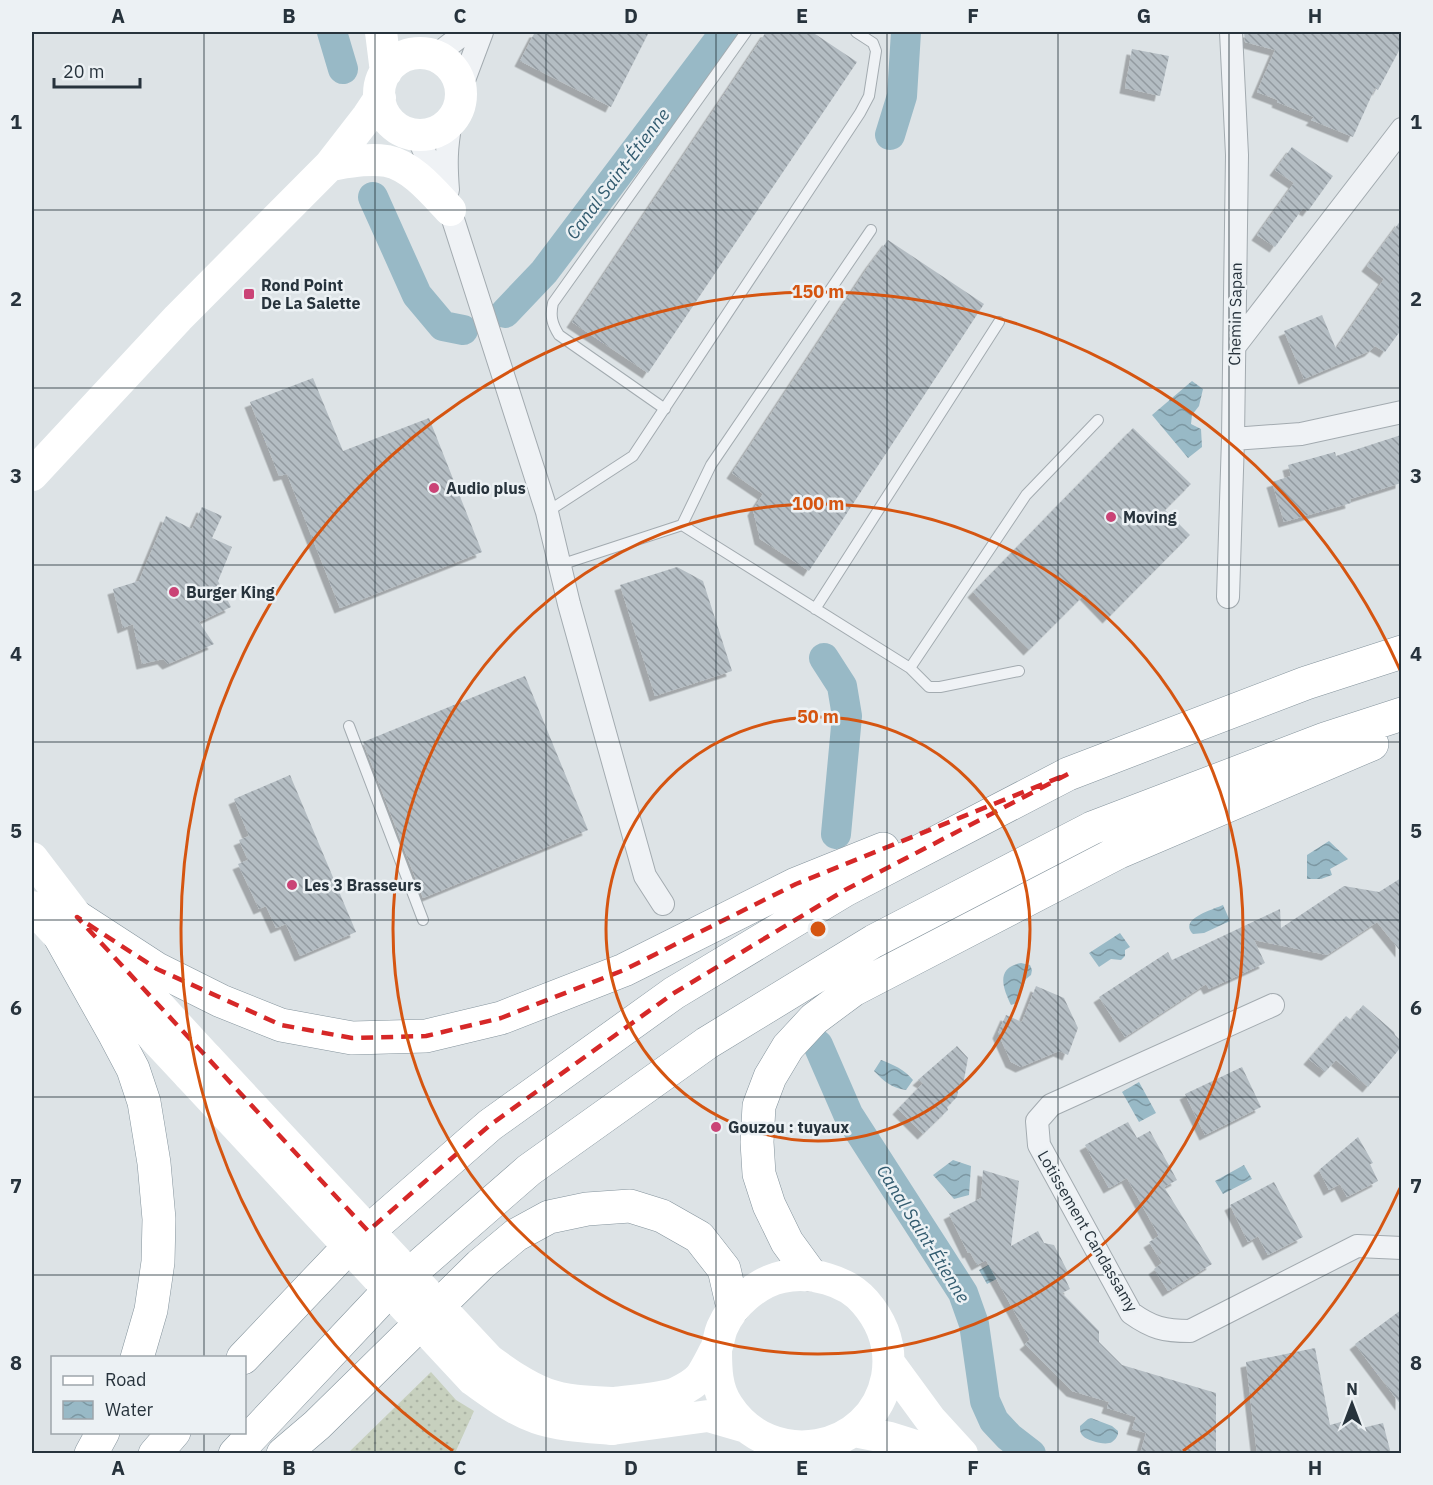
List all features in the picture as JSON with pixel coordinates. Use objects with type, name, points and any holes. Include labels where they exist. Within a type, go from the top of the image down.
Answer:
[{"type":"highway","points":[[69,927],[221,1001],[281,1025],[352,1038],[426,1036],[501,1018],[614,974],[796,884],[1068,774],[1306,683],[1401,652]]},
{"type":"highway","points":[[235,1454],[381,1299],[530,1170],[706,1043],[874,941],[1092,828],[1325,739],[1401,714]]},
{"type":"highway","points":[[811,1275],[787,1242],[769,1205],[759,1174],[757,1142],[759,1106],[770,1077],[788,1047],[814,1019],[853,990],[1119,852],[1401,731]]},
{"type":"highway","points":[[245,1356],[340,1256],[490,1125],[674,993],[845,890],[1068,774]]},
{"type":"highway","points":[[69,927],[133,1069],[144,1102],[154,1163],[159,1219],[158,1262],[151,1310],[138,1356]]},
{"type":"highway","points":[[283,1454],[317,1425],[480,1265],[516,1235],[549,1217],[587,1209],[630,1206],[662,1216],[699,1237],[724,1269],[734,1308]]},
{"type":"highway","points":[[91,1454],[102,1434]]},
{"type":"highway","points":[[155,1454],[172,1434]]},
{"type":"street","points":[[381,32],[383,111],[390,122],[409,132],[429,134],[451,122],[458,112],[461,88],[458,78],[444,61],[429,54],[402,32]]},
{"type":"street","points":[[32,475],[177,318],[330,165],[368,116],[393,64],[402,57],[429,54],[466,32]]},
{"type":"street","points":[[461,88],[482,32]]},
{"type":"street","name":"Chemin Sapan","points":[[1228,597],[1235,346],[1237,155],[1231,32]]},
{"type":"street","points":[[450,210],[446,145],[451,122]]},
{"type":"street","points":[[1235,346],[1401,129]]},
{"type":"street","points":[[330,165],[373,145],[409,132]]},
{"type":"street","points":[[409,132],[450,210],[547,512],[569,604],[645,876],[663,904]]},
{"type":"street","points":[[330,165],[366,160],[388,161],[410,171],[450,210]]},
{"type":"street","points":[[1233,439],[1301,435],[1400,411]]},
{"type":"street","points":[[32,858],[69,927],[198,1067],[473,1380],[507,1403],[538,1418],[578,1427],[614,1416],[675,1394],[700,1377],[716,1349],[722,1327],[734,1308],[755,1288],[782,1277],[811,1275],[837,1282],[859,1295],[875,1315],[886,1338],[889,1364],[885,1389],[872,1412],[823,1446]]},
{"type":"street","points":[[32,907],[69,927]]},
{"type":"street","name":"Lotissement Candassamy","points":[[1274,1005],[1052,1105],[1037,1121],[1039,1145],[1131,1313],[1145,1323],[1170,1331],[1190,1331],[1357,1246],[1401,1248]]},
{"type":"street","points":[[716,1349],[717,1378],[727,1405],[746,1427]]},
{"type":"street","points":[[889,1364],[930,1419],[962,1454]]},
{"type":"street","points":[[614,1416],[708,1416],[746,1427],[771,1442],[823,1446],[890,1438],[941,1454]]},
{"type":"lane","points":[[665,409],[559,335],[552,324],[553,303],[746,32]]},
{"type":"lane","points":[[547,512],[633,456],[847,133],[869,96],[876,51],[873,43],[856,32]]},
{"type":"lane","points":[[560,565],[682,525],[711,465],[871,230]]},
{"type":"lane","points":[[815,609],[999,322]]},
{"type":"lane","points":[[910,668],[1026,495],[1098,420]]},
{"type":"lane","points":[[682,525],[910,668],[929,687],[940,687],[1019,670]]},
{"type":"lane","points":[[349,726],[423,920]]},
{"type":"highlighted area","points":[[1068,774],[845,890],[674,993],[490,1125],[368,1231],[77,917],[157,969],[281,1025],[352,1038],[426,1036],[501,1018],[624,970],[796,884]]},
{"type":"green space","points":[[431,1372],[456,1400],[474,1411],[455,1453],[348,1453]]},
{"type":"water","points":[[1192,381],[1203,389],[1199,406],[1192,415],[1191,424],[1201,429],[1202,447],[1188,458],[1152,415]]},
{"type":"water","points":[[1329,841],[1348,859],[1330,869],[1332,875],[1321,879],[1307,879],[1307,855]]},
{"type":"water","points":[[1223,905],[1230,921],[1204,933],[1193,934],[1190,924],[1193,920]]},
{"type":"water","points":[[1120,933],[1130,947],[1125,950],[1125,956],[1121,960],[1111,959],[1099,967],[1089,953]]},
{"type":"water","points":[[1021,963],[1030,965],[1031,975],[1026,979],[1017,1003],[1011,1005],[1004,986],[1004,974],[1007,969]]},
{"type":"water","points":[[881,1060],[899,1068],[913,1080],[906,1090],[888,1084],[874,1071]]},
{"type":"water","points":[[1139,1082],[1156,1113],[1139,1122],[1122,1092]]},
{"type":"water","points":[[953,1160],[971,1166],[969,1195],[954,1199],[933,1175]]},
{"type":"water","points":[[1244,1165],[1252,1179],[1223,1194],[1215,1181]]},
{"type":"water","points":[[1007,1255],[1015,1269],[987,1284],[979,1270]]},
{"type":"water","points":[[1091,1418],[1112,1426],[1118,1431],[1112,1442],[1102,1443],[1083,1436],[1080,1426]]},
{"type":"building","points":[[535,32],[649,32],[611,107],[520,61]]},
{"type":"building","points":[[766,32],[812,32],[857,62],[648,373],[572,322]]},
{"type":"building","points":[[1244,32],[1401,32],[1401,47],[1378,90],[1375,88],[1353,137],[1311,120],[1314,117],[1257,92],[1275,50],[1245,42]]},
{"type":"building","points":[[1132,49],[1169,56],[1160,96],[1125,88]]},
{"type":"building","points":[[1292,147],[1333,176],[1308,211],[1303,208],[1275,247],[1257,235],[1294,183],[1275,170]]},
{"type":"building","points":[[1401,220],[1401,330],[1385,352],[1375,346],[1370,351],[1304,379],[1284,331],[1322,315],[1336,349],[1384,279],[1367,266]]},
{"type":"building","points":[[888,240],[984,304],[809,571],[760,539],[753,510],[763,494],[732,473]]},
{"type":"building","points":[[313,378],[343,451],[429,418],[482,552],[340,608],[287,474],[279,476],[250,402]]},
{"type":"building","points":[[1133,428],[1191,484],[1165,510],[1190,535],[1108,618],[1085,594],[1029,650],[973,592]]},
{"type":"building","points":[[1401,435],[1401,483],[1350,499],[1351,503],[1284,522],[1272,482],[1291,476],[1288,465],[1335,452],[1336,456]]},
{"type":"building","name":"Burger King","points":[[202,507],[222,516],[212,538],[232,547],[218,581],[231,607],[199,622],[214,644],[168,664],[163,659],[142,664],[133,624],[123,628],[113,589],[139,581],[166,516],[192,529]]},
{"type":"building","points":[[677,567],[703,581],[732,671],[655,696],[620,585]]},
{"type":"building","points":[[525,676],[588,830],[423,898],[363,742]]},
{"type":"building","name":"Les 3 Brasseurs","points":[[290,775],[356,932],[300,956],[286,924],[276,928],[266,906],[259,909],[238,864],[248,860],[239,840],[249,836],[234,799]]},
{"type":"building","points":[[1401,878],[1401,952],[1377,922],[1327,955],[1254,940],[1265,963],[1209,989],[1206,984],[1125,1037],[1099,997],[1168,952],[1172,960],[1280,909],[1281,928],[1344,886],[1379,892]]},
{"type":"building","points":[[1036,986],[1064,998],[1078,1028],[1068,1055],[1059,1051],[1021,1067],[1011,1062],[998,1033],[1006,1015],[1022,1022]]},
{"type":"building","points":[[1363,1005],[1401,1041],[1401,1047],[1368,1087],[1336,1060],[1325,1072],[1309,1059],[1346,1016],[1351,1020]]},
{"type":"building","points":[[957,1046],[968,1058],[963,1085],[959,1085],[957,1097],[947,1107],[948,1110],[923,1134],[898,1109],[923,1083],[918,1080]]},
{"type":"building","points":[[1242,1067],[1261,1107],[1205,1135],[1185,1094]]},
{"type":"building","points":[[1128,1122],[1137,1138],[1150,1131],[1177,1180],[1164,1187],[1212,1264],[1168,1291],[1154,1269],[1162,1263],[1149,1242],[1159,1236],[1127,1178],[1109,1188],[1085,1145]]},
{"type":"building","points":[[1358,1137],[1373,1163],[1370,1164],[1378,1181],[1347,1197],[1340,1184],[1329,1190],[1319,1170]]},
{"type":"building","points":[[983,1170],[1019,1181],[1011,1246],[1038,1231],[1044,1243],[1054,1245],[1069,1274],[1064,1276],[1070,1289],[1062,1293],[1099,1331],[1099,1342],[1122,1365],[1216,1393],[1216,1454],[1140,1454],[1146,1433],[1132,1429],[1136,1417],[1107,1408],[1109,1402],[1072,1391],[1025,1344],[1030,1340],[986,1260],[977,1265],[970,1252],[968,1253],[949,1214],[981,1198]]},
{"type":"building","points":[[1274,1182],[1303,1237],[1268,1255],[1258,1236],[1248,1242],[1230,1205]]},
{"type":"building","points":[[1401,1310],[1401,1405],[1355,1344]]},
{"type":"building","points":[[1315,1348],[1330,1425],[1355,1418],[1358,1429],[1383,1423],[1391,1454],[1257,1454],[1246,1362]]},
{"type":"waterway","name":"Canal Saint-Étienne","points":[[332,32],[343,69]]},
{"type":"waterway","name":"Canal Saint-Étienne","points":[[505,313],[544,272],[725,32]]},
{"type":"waterway","name":"Canal Saint-Étienne","points":[[890,135],[902,96],[906,32]]},
{"type":"waterway","name":"Canal Saint-Étienne","points":[[373,197],[417,295],[443,326],[463,330]]},
{"type":"waterway","name":"Canal Saint-Étienne","points":[[824,658],[842,686],[847,716],[836,834]]},
{"type":"waterway","name":"Canal Saint-Étienne","points":[[818,1045],[848,1114],[963,1293],[974,1324],[985,1401],[994,1421],[1009,1437],[1031,1454]]},
{"type":"place","name":"Rond Point De La Salette","points":[[249,294]]},
{"type":"place","name":"Audio plus","points":[[434,488]]},
{"type":"place","name":"Moving","points":[[1111,517]]},
{"type":"place","name":"Burger King","points":[[174,592]]},
{"type":"place","name":"Les 3 Brasseurs","points":[[292,885]]},
{"type":"place","name":"Gouzou : tuyaux","points":[[716,1127]]}]
